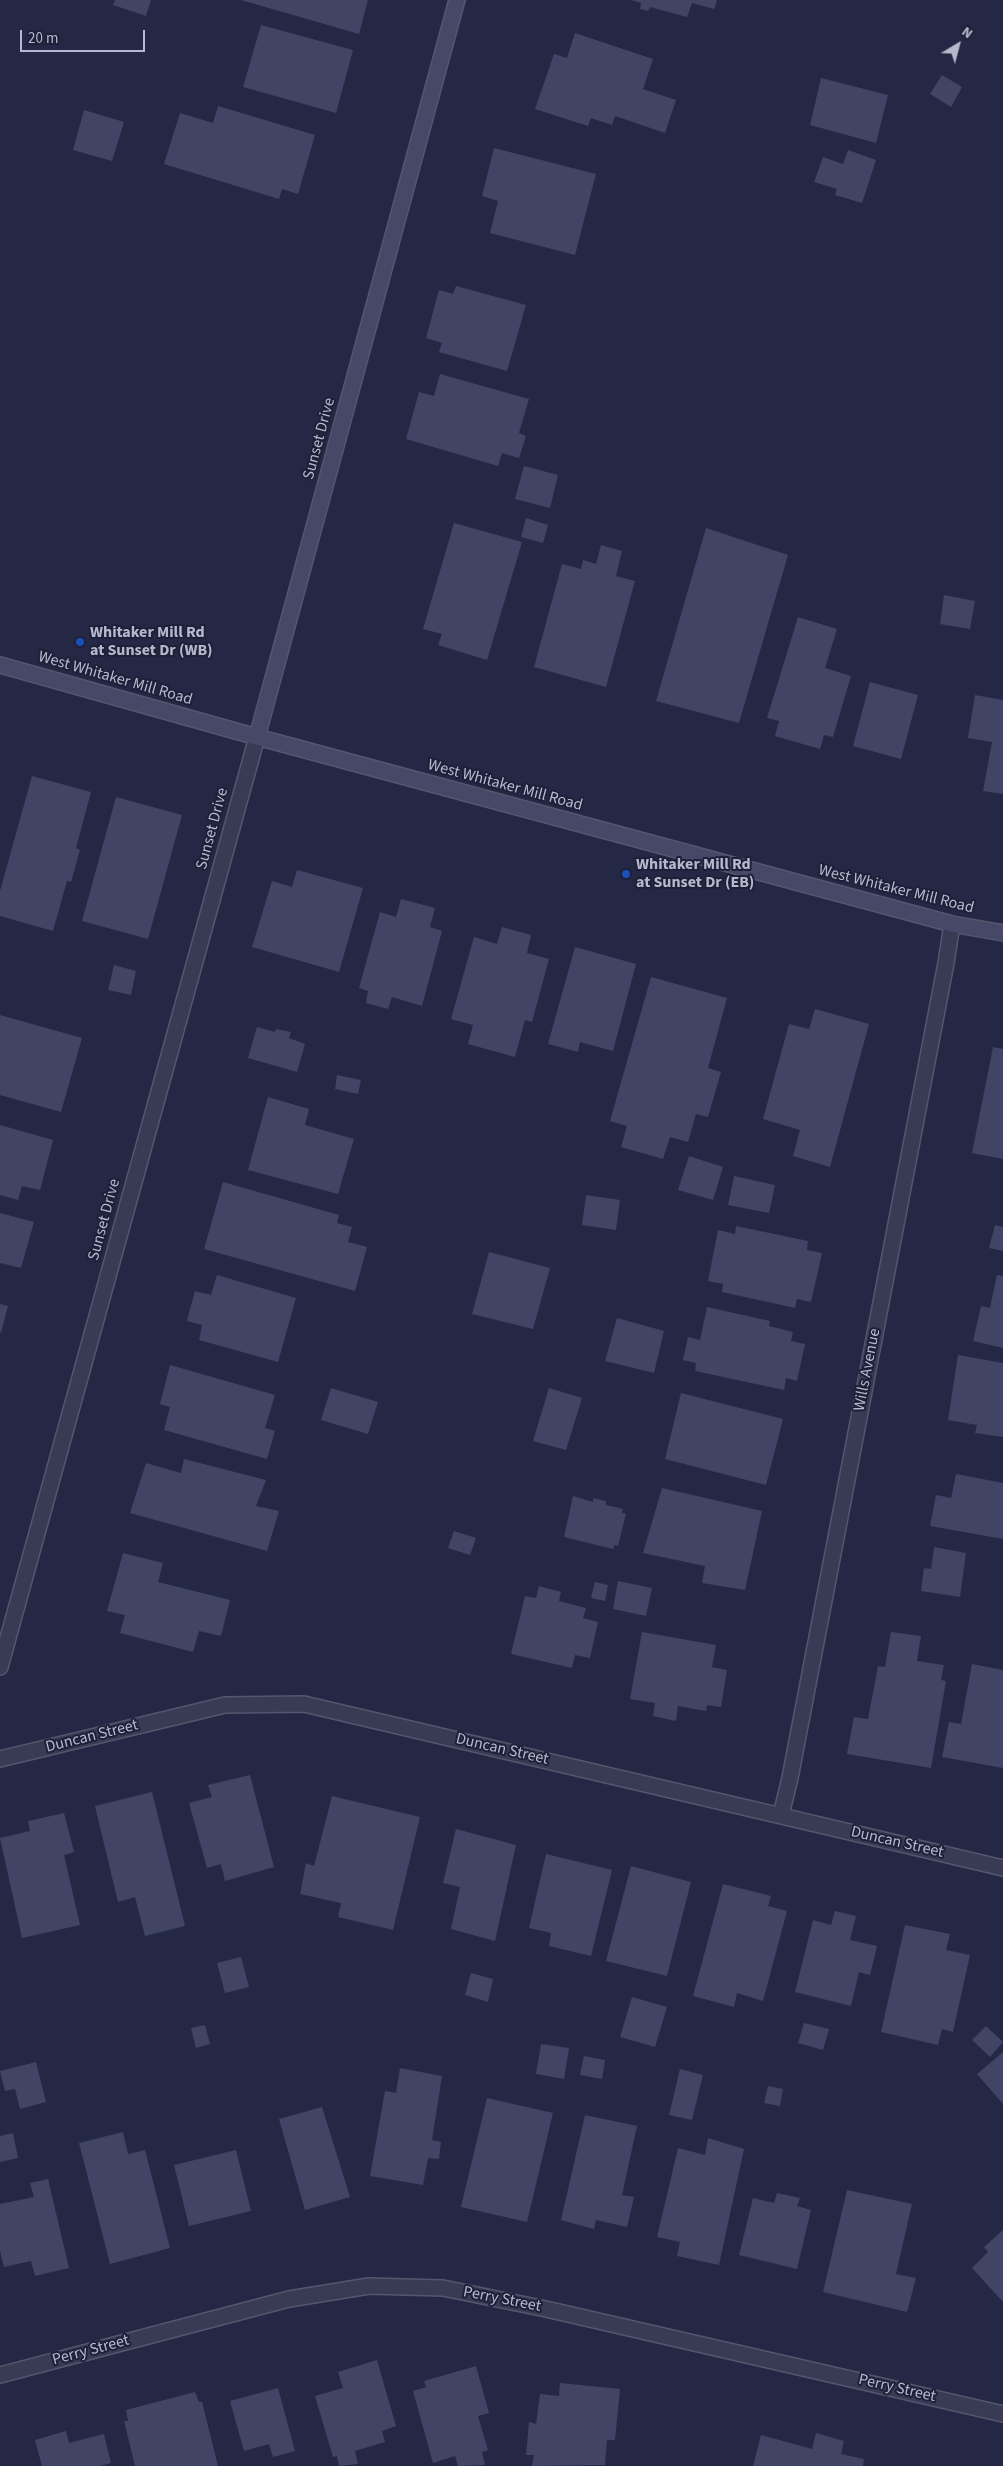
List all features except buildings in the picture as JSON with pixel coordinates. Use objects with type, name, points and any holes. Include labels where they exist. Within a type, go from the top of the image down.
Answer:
[{"type":"main road","name":"Sunset Drive","points":[[257,737],[457,0]]},
{"type":"main road","name":"West Whitaker Mill Road","points":[[0,665],[257,737],[952,924],[1003,933]]},
{"type":"street","name":"Sunset Drive","points":[[0,1667],[257,737]]},
{"type":"street","name":"Wills Avenue","points":[[781,1815],[790,1778],[909,1160],[952,924]]},
{"type":"street","name":"Duncan Street","points":[[0,1759],[225,1705],[304,1704],[1003,1868]]},
{"type":"street","name":"Perry Street","points":[[0,2375],[289,2299],[369,2286],[442,2288],[546,2308],[1003,2414]]},
{"type":"place","name":"Whitaker Mill Rd at Sunset Dr (WB)","points":[[80,642]]},
{"type":"place","name":"Whitaker Mill Rd at Sunset Dr (EB)","points":[[626,874]]}]
